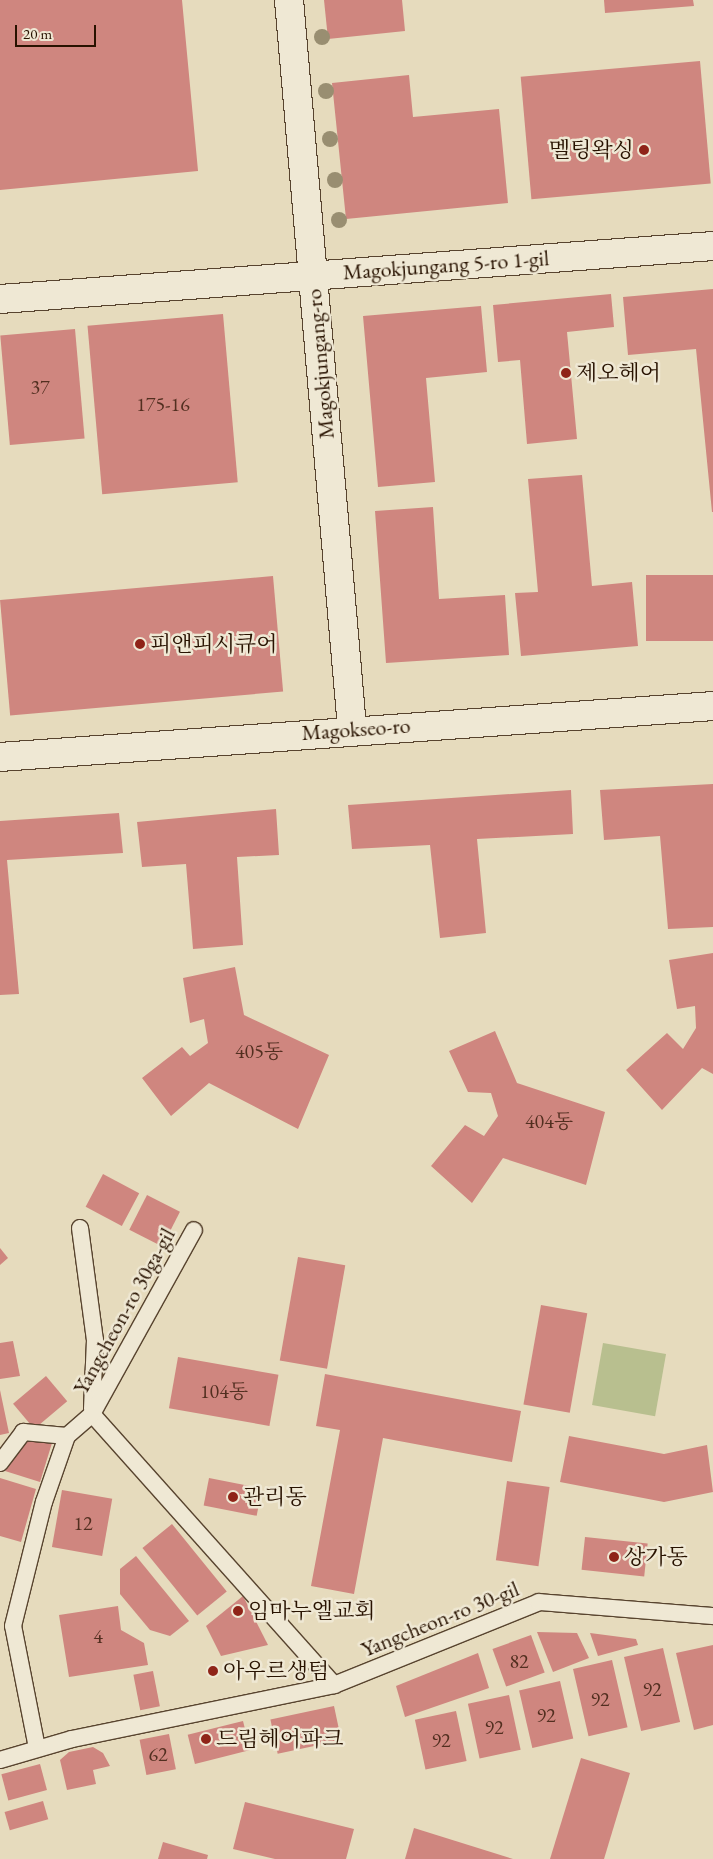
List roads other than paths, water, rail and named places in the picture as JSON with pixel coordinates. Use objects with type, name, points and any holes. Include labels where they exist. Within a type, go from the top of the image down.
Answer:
[{"type":"street","name":"Magokjungang-ro","points":[[289,0],[352,728]]},
{"type":"street","name":"Magokjungang 5-ro 1-gil","points":[[0,299],[713,246]]},
{"type":"street","name":"Magokseo-ro","points":[[0,757],[352,728],[713,706]]},
{"type":"lane","name":"Yangcheon-ro 30ga-gil","points":[[80,1228],[95,1340],[92,1414]]},
{"type":"lane","name":"Yangcheon-ro 30ga-gil","points":[[37,1748],[13,1626],[44,1502],[67,1436],[92,1414],[194,1230]]},
{"type":"lane","points":[[92,1414],[334,1685]]},
{"type":"lane","points":[[0,1463],[23,1432],[67,1436]]},
{"type":"lane","name":"Yangcheon-ro 30-gil","points":[[0,1760],[37,1748],[334,1685],[539,1602],[713,1616]]},
{"type":"place","name":"멜팅왁싱","points":[[644,150]]},
{"type":"place","name":"제오헤어","points":[[566,373]]},
{"type":"place","name":"피앤피시큐어","points":[[140,644]]},
{"type":"place","name":"관리동","points":[[233,1497]]},
{"type":"place","name":"상가동","points":[[614,1557]]},
{"type":"place","name":"임마누엘교회","points":[[238,1611]]},
{"type":"place","name":"아우르생텀","points":[[213,1671]]},
{"type":"place","name":"드림헤어파크","points":[[206,1739]]}]
